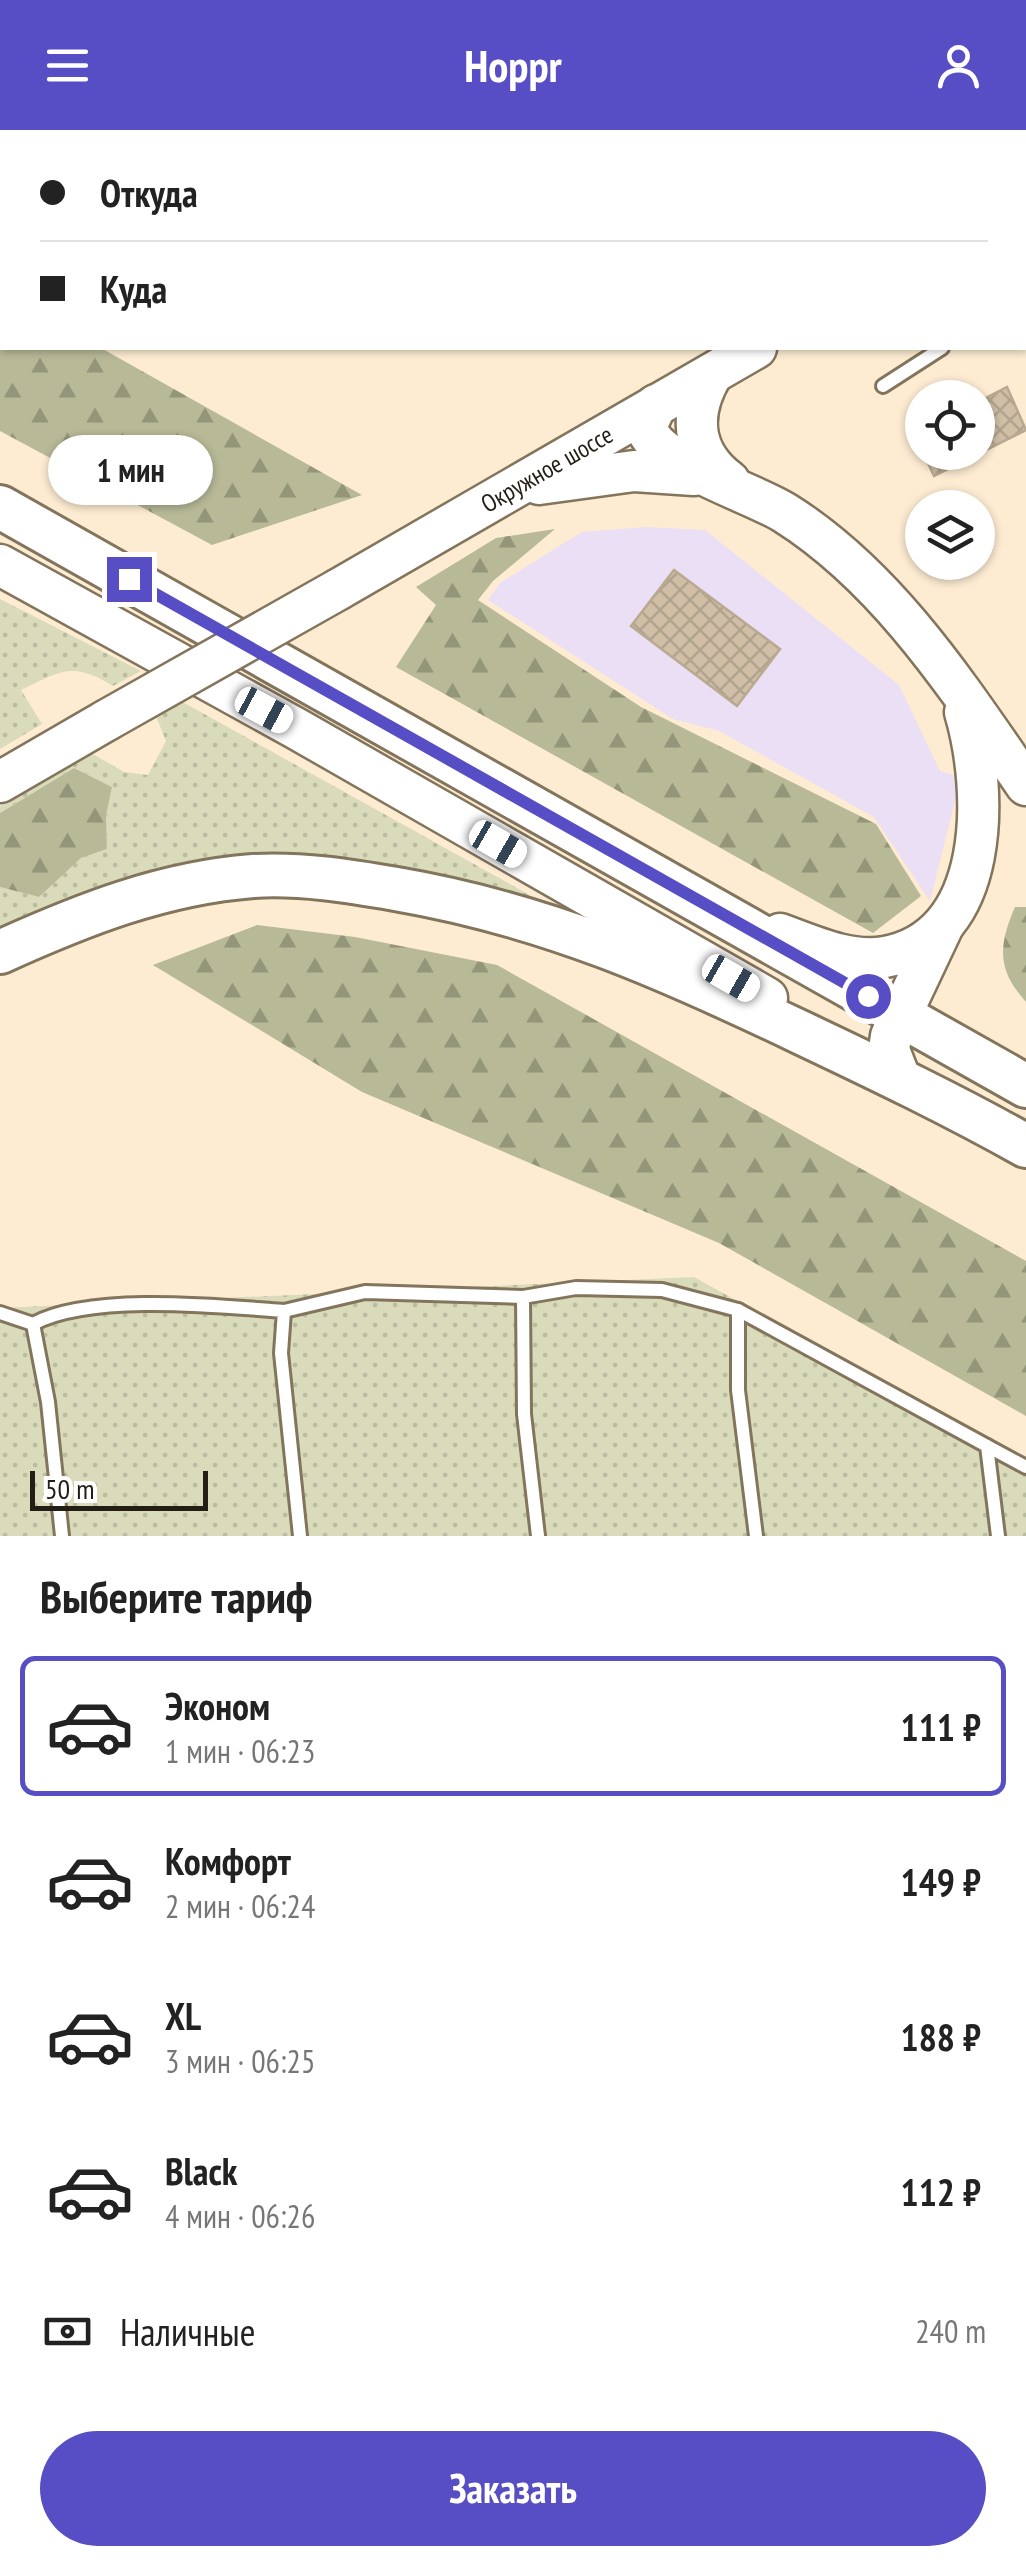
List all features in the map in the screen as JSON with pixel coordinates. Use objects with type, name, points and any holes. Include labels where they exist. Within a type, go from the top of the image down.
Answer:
[{"type":"highway","points":[[0,508],[1026,1086]]},
{"type":"highway","points":[[0,952],[94,910],[182,885],[256,876],[365,884],[452,898],[547,924],[654,962],[959,1108],[1026,1146]]},
{"type":"main road","name":"Окружное шоссе","points":[[0,782],[753,350]]},
{"type":"main road","points":[[712,374],[696,410],[698,440],[708,462],[740,489]]},
{"type":"main road","points":[[656,405],[646,427],[661,450],[787,514],[843,557],[957,684],[1026,785]]},
{"type":"main road","points":[[501,494],[568,478],[655,470],[740,489]]},
{"type":"main road","points":[[0,564],[298,728],[959,1108]]},
{"type":"main road","points":[[898,1073],[889,1050],[899,1014],[972,865],[981,810],[972,735],[957,684]]},
{"type":"main road","points":[[709,906],[821,950],[858,958],[902,951],[926,937],[950,913]]},
{"type":"lane","points":[[883,386],[939,350]]},
{"type":"lane","points":[[0,1313],[33,1324],[53,1313],[80,1310],[198,1304],[284,1310],[365,1292],[523,1297],[576,1288],[662,1290],[738,1310],[1026,1467]]},
{"type":"lane","points":[[523,1297],[524,1414],[538,1536]]},
{"type":"lane","points":[[284,1310],[281,1353],[300,1536]]},
{"type":"lane","points":[[738,1310],[738,1390],[756,1536]]},
{"type":"lane","points":[[33,1324],[48,1402],[62,1536]]},
{"type":"lane","points":[[987,1446],[998,1536]]},
{"type":"shaded area","points":[[646,527],[705,530],[899,685],[940,771],[961,777],[930,901],[874,817],[719,731],[673,719],[488,600],[500,583],[582,532]]},
{"type":"green space","points":[[0,350],[105,350],[362,495],[212,545],[0,431]]},
{"type":"green space","points":[[555,529],[493,581],[478,600],[641,707],[876,824],[921,896],[873,933],[396,667],[436,605],[416,587],[496,538]]},
{"type":"green space","points":[[0,599],[141,671],[113,686],[87,673],[67,672],[21,690],[42,724],[0,749]]},
{"type":"green space","points":[[179,700],[553,908],[411,873],[0,932],[0,887],[39,897],[81,858],[107,849],[106,816],[112,787],[74,768],[0,813],[0,806],[91,753],[124,772],[148,775],[166,741],[156,716]]},
{"type":"green space","points":[[74,768],[112,787],[106,816],[107,849],[81,858],[39,897],[0,887],[0,813]]},
{"type":"green space","points":[[1015,907],[1026,907],[1026,1002],[1010,979],[1003,957],[1005,934]]},
{"type":"green space","points":[[257,925],[355,937],[497,965],[1026,1261],[1026,1416],[719,1243],[362,1092],[153,965]]},
{"type":"green space","points":[[694,1277],[1026,1461],[1026,1536],[0,1536],[0,1308]]},
{"type":"building","points":[[1007,387],[1026,430],[995,446],[995,393]]},
{"type":"building","points":[[674,570],[780,649],[737,706],[631,626]]},
{"type":"route","points":[[129,579],[868,996]]}]
